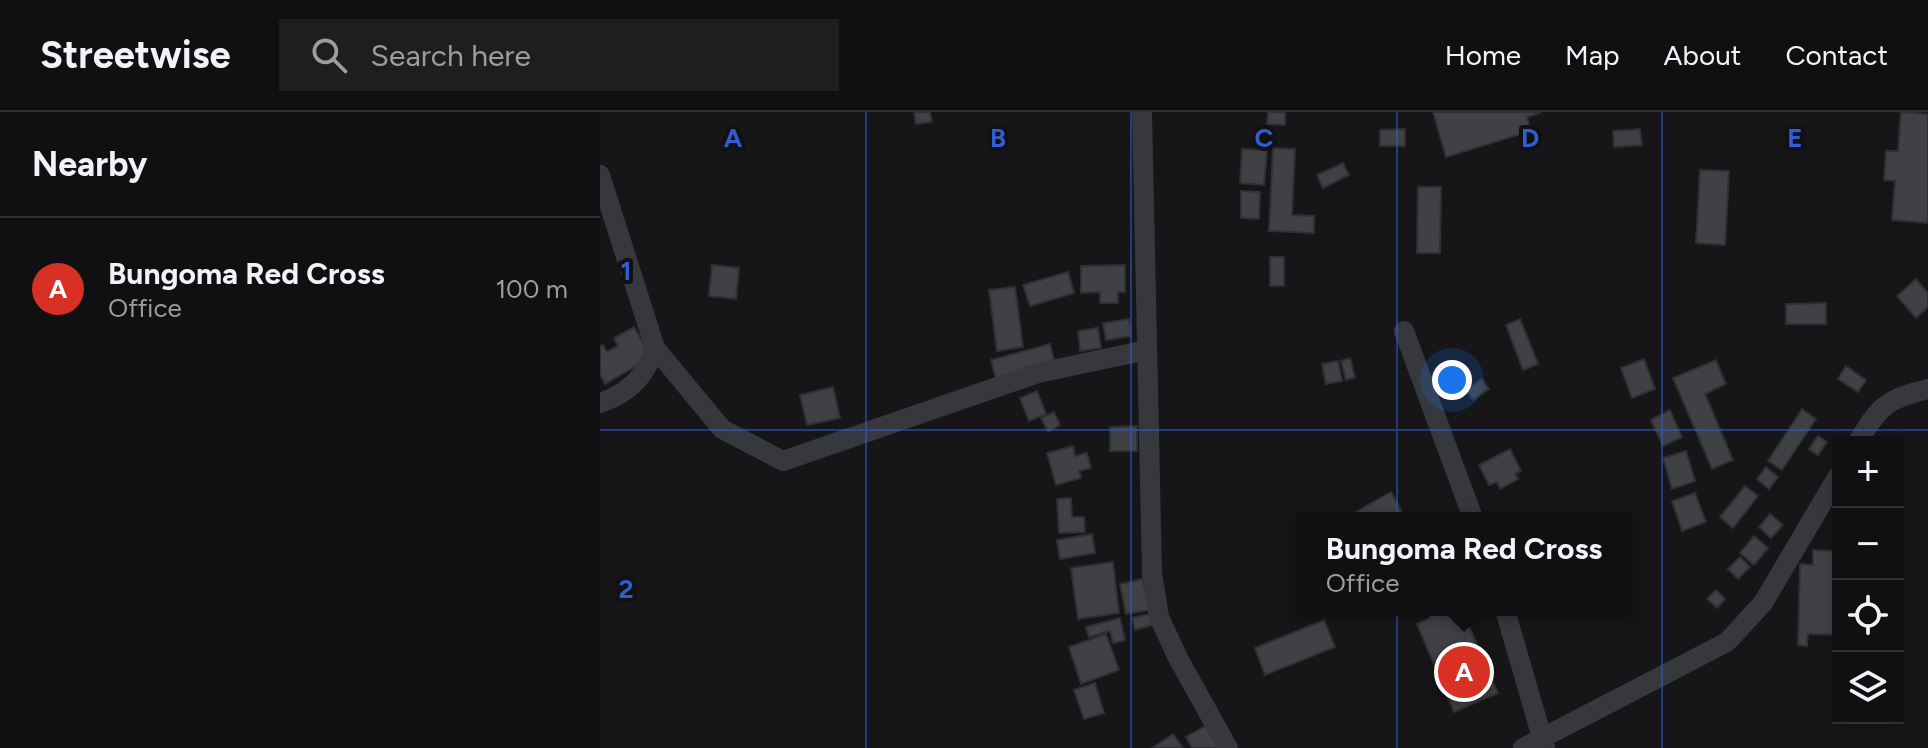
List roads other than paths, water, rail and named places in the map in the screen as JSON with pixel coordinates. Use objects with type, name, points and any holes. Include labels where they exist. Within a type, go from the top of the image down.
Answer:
[{"type":"street","points":[[1142,112],[1152,573],[1159,617],[1228,748]]},
{"type":"street","points":[[600,175],[655,348],[722,429],[783,461],[1038,373],[1147,350]]},
{"type":"street","points":[[1404,331],[1471,512]]},
{"type":"street","points":[[600,403],[620,396],[648,368],[655,348]]},
{"type":"street","points":[[1861,436],[1876,411],[1903,395],[1928,389]]},
{"type":"street","points":[[1523,748],[1544,742],[1727,642],[1763,603],[1832,486]]},
{"type":"street","points":[[1507,616],[1544,742]]},
{"type":"place","name":"Bungoma Red Cross","points":[[1464,672]]}]
